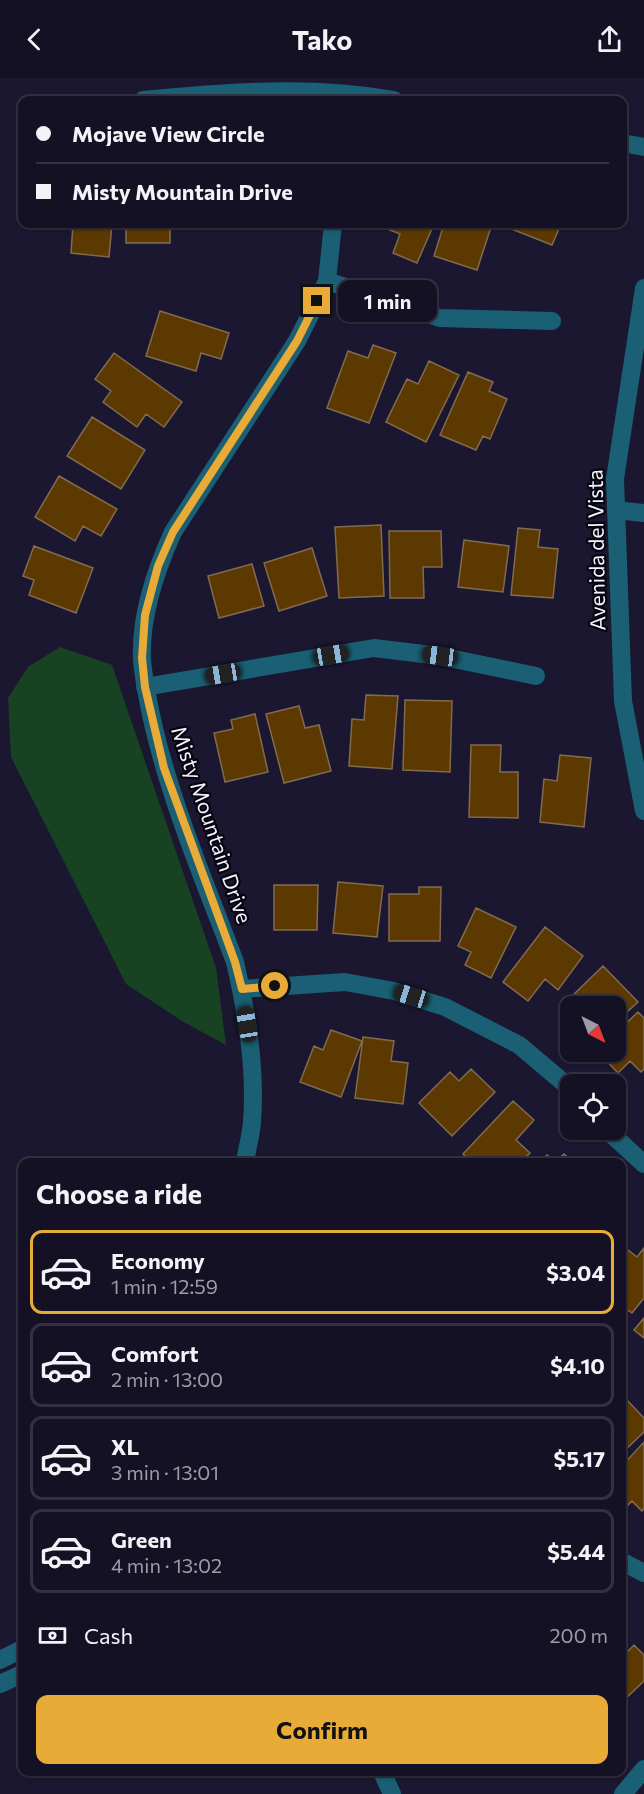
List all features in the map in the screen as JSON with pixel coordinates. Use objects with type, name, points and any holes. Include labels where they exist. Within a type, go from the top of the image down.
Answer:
[{"type":"street","points":[[185,96],[227,92],[346,90],[375,96]]},
{"type":"street","points":[[627,144],[644,147]]},
{"type":"street","name":"Misty Mountain Drive","points":[[246,1158],[252,1122],[252,1060],[242,989],[235,962],[164,768],[145,687],[142,658],[145,615],[158,566],[173,532],[297,341],[327,280],[333,228]]},
{"type":"street","points":[[327,280],[440,318],[552,321]]},
{"type":"street","name":"Avenida del Vista","points":[[644,288],[615,479],[623,701],[644,811]]},
{"type":"street","points":[[616,510],[644,513]]},
{"type":"street","points":[[145,687],[374,648],[440,656],[536,676]]},
{"type":"street","points":[[242,989],[345,982],[404,994],[445,1007],[519,1046],[560,1080]]},
{"type":"street","points":[[618,1140],[644,1164]]},
{"type":"street","points":[[626,1564],[644,1573]]},
{"type":"street","points":[[0,1660],[18,1651]]},
{"type":"street","points":[[0,1684],[18,1676]]},
{"type":"street","points":[[623,1794],[644,1769]]},
{"type":"street","points":[[384,1776],[392,1794]]},
{"type":"green space","points":[[60,647],[112,665],[216,968],[226,1045],[182,1021],[126,984],[11,757],[8,698],[28,667]]},
{"type":"building","points":[[73,228],[112,228],[109,257],[71,253]]},
{"type":"building","points":[[126,228],[170,228],[170,243],[126,243]]},
{"type":"building","points":[[385,228],[432,228],[417,263],[393,253],[400,234]]},
{"type":"building","points":[[443,228],[491,228],[477,270],[434,256]]},
{"type":"building","points":[[509,228],[559,228],[552,245]]},
{"type":"building","points":[[160,311],[229,333],[221,359],[201,353],[196,371],[146,356]]},
{"type":"building","points":[[373,345],[396,353],[369,423],[327,408],[348,351],[368,358]]},
{"type":"building","points":[[114,353],[182,402],[164,427],[146,414],[137,427],[103,402],[111,391],[95,379]]},
{"type":"building","points":[[429,361],[459,375],[426,442],[386,422],[407,379],[418,384]]},
{"type":"building","points":[[468,372],[493,382],[489,391],[507,399],[490,439],[483,436],[476,450],[440,435]]},
{"type":"building","points":[[92,417],[145,450],[121,489],[67,456]]},
{"type":"building","points":[[59,476],[117,509],[101,536],[83,526],[75,541],[35,517]]},
{"type":"building","points":[[381,525],[384,596],[339,598],[335,527]]},
{"type":"building","points":[[518,528],[540,530],[538,547],[558,549],[553,598],[511,595]]},
{"type":"building","points":[[389,531],[441,531],[442,567],[423,567],[424,598],[390,598]]},
{"type":"building","points":[[464,540],[509,546],[503,592],[458,587]]},
{"type":"building","points":[[34,546],[93,568],[76,613],[29,595],[34,580],[23,576]]},
{"type":"building","points":[[312,548],[327,596],[279,611],[264,563]]},
{"type":"building","points":[[252,564],[264,606],[219,618],[208,576]]},
{"type":"building","points":[[366,695],[398,696],[392,769],[349,766],[352,719],[364,720]]},
{"type":"building","points":[[405,700],[452,701],[450,772],[403,770]]},
{"type":"building","points":[[299,706],[305,728],[319,725],[331,771],[284,783],[266,714]]},
{"type":"building","points":[[255,714],[268,772],[225,782],[214,733],[233,729],[231,720]]},
{"type":"building","points":[[471,745],[501,745],[500,772],[518,772],[518,818],[469,817]]},
{"type":"building","points":[[560,755],[591,758],[584,827],[540,822],[544,779],[557,781]]},
{"type":"building","points":[[338,882],[383,886],[377,937],[333,933]]},
{"type":"building","points":[[274,885],[318,885],[317,930],[274,930]]},
{"type":"building","points":[[419,887],[441,887],[440,941],[389,941],[389,894],[419,894]]},
{"type":"building","points":[[476,908],[516,927],[491,978],[465,965],[471,952],[458,946]]},
{"type":"building","points":[[545,927],[583,956],[558,990],[545,979],[528,1001],[503,982]]},
{"type":"building","points":[[603,966],[638,1002],[626,1013],[626,996],[572,996]]},
{"type":"building","points":[[638,1012],[644,1018],[644,1069],[641,1072],[630,1061],[618,1073],[608,1062],[626,1062],[626,1023]]},
{"type":"building","points":[[331,1030],[362,1041],[341,1097],[300,1082],[314,1046],[323,1050]]},
{"type":"building","points":[[363,1037],[394,1041],[391,1061],[408,1063],[403,1104],[355,1098]]},
{"type":"building","points":[[471,1069],[495,1092],[452,1136],[419,1103],[450,1072],[459,1081]]},
{"type":"building","points":[[513,1101],[534,1120],[516,1140],[530,1153],[525,1158],[467,1158],[463,1154]]},
{"type":"building","points":[[626,1248],[637,1257],[644,1248],[644,1298],[632,1313],[626,1309]]},
{"type":"building","points":[[644,1318],[644,1338],[634,1330]]},
{"type":"building","points":[[626,1401],[644,1418],[644,1432],[626,1449]]},
{"type":"building","points":[[644,1442],[644,1508],[642,1511],[632,1501],[626,1507],[626,1462]]},
{"type":"building","points":[[634,1645],[644,1655],[644,1681],[626,1698],[626,1653]]},
{"type":"route","points":[[275,986],[242,989],[235,962],[164,768],[145,687],[142,658],[145,615],[158,566],[173,532],[297,341],[317,301]]}]
